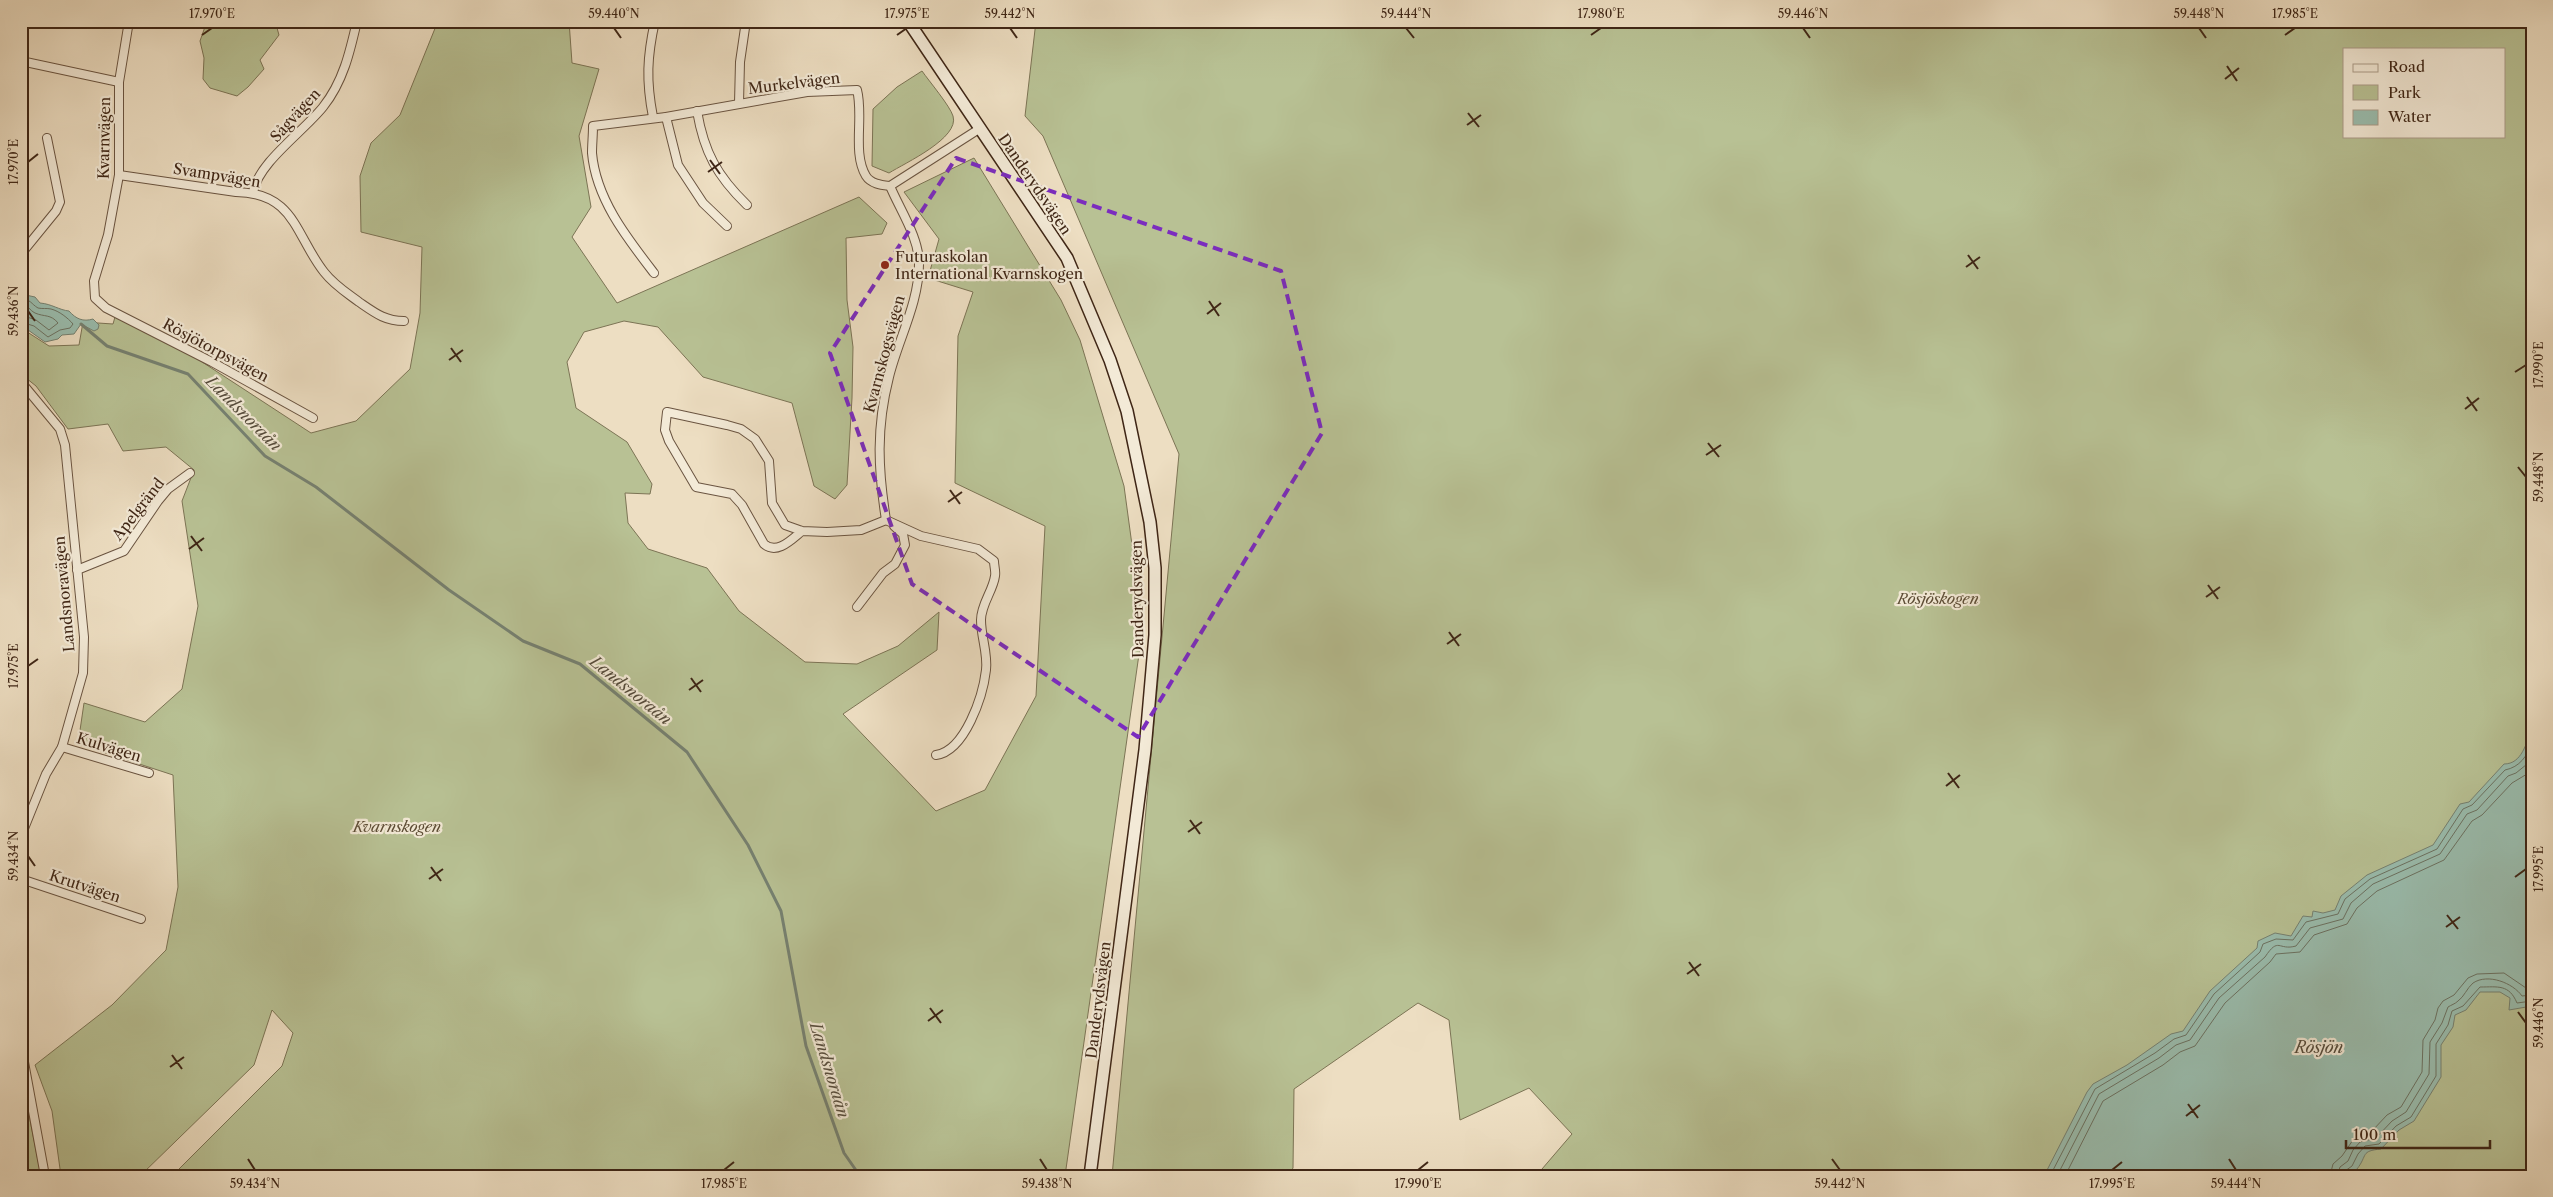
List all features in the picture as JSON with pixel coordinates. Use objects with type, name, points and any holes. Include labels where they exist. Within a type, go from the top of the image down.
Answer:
[{"type":"main road","name":"Danderydsvägen","points":[[908,21],[1067,258],[1091,313],[1127,411],[1151,531],[1155,568],[1155,635],[1147,721],[1090,1176]]},
{"type":"street","name":"Kvarnvägen","points":[[106,308],[95,298],[94,281],[108,235],[119,175],[118,82],[129,21]]},
{"type":"street","name":"Sågvägen","points":[[253,192],[259,173],[322,108],[334,92],[351,48],[357,21]]},
{"type":"street","points":[[652,117],[647,84],[654,21]]},
{"type":"street","name":"Murkelvägen","points":[[739,103],[740,62],[746,21]]},
{"type":"street","points":[[21,61],[118,82]]},
{"type":"street","name":"Murkelvägen","points":[[654,273],[624,235],[599,183],[592,154],[593,126],[652,117],[666,117],[807,92],[857,90],[860,103],[859,156],[866,177],[878,184],[890,186]]},
{"type":"street","points":[[697,111],[705,148],[713,164],[730,189],[747,205]]},
{"type":"street","points":[[666,117],[678,165],[690,188],[727,226]]},
{"type":"street","points":[[890,186],[980,129]]},
{"type":"street","points":[[21,254],[56,211],[60,202],[48,138]]},
{"type":"street","name":"Svampvägen","points":[[119,175],[236,192],[253,192],[273,200],[288,213],[331,281],[379,317],[391,321],[404,321]]},
{"type":"street","name":"Kvarnskogsvägen","points":[[886,520],[881,488],[878,427],[889,377],[918,287],[919,263],[916,245],[890,186]]},
{"type":"street","name":"Rösjötorpsvägen","points":[[106,308],[212,362],[313,418]]},
{"type":"street","name":"Landsnoravägen","points":[[21,382],[60,429],[64,445],[84,637],[83,673],[62,747],[46,774],[21,836]]},
{"type":"street","points":[[802,531],[776,549],[769,548],[742,505],[732,494],[696,487],[665,430],[667,412],[727,425],[741,430],[755,439],[769,461],[770,491],[776,513],[785,525],[802,531],[861,530],[886,520],[921,536],[978,549],[994,561],[996,576],[981,619],[986,654],[986,670],[982,689],[975,710],[960,740],[944,754],[936,755]]},
{"type":"street","name":"Apelgränd","points":[[77,570],[124,551],[168,489],[190,473]]},
{"type":"street","points":[[857,607],[883,573],[895,564],[905,545],[903,534],[886,520]]},
{"type":"street","name":"Kulvägen","points":[[62,747],[148,773]]},
{"type":"street","name":"Krutvägen","points":[[21,879],[141,919]]},
{"type":"street","points":[[21,1046],[45,1176]]},
{"type":"highlighted area","points":[[956,158],[1281,271],[1322,433],[1138,737],[912,584],[830,353]]},
{"type":"green space","points":[[207,21],[275,21],[279,35],[260,60],[264,69],[237,96],[210,88],[203,79],[204,58],[200,41]]},
{"type":"green space","name":"Kvarnskogen","points":[[438,21],[569,21],[572,63],[599,69],[579,136],[591,207],[572,237],[617,303],[859,197],[887,223],[882,234],[846,238],[847,300],[853,347],[852,398],[847,485],[835,499],[814,486],[792,403],[703,377],[658,327],[624,321],[584,332],[567,362],[576,408],[627,442],[652,484],[650,494],[625,493],[628,523],[648,549],[707,568],[739,611],[805,662],[857,664],[898,646],[939,612],[937,650],[843,714],[936,811],[985,790],[1036,696],[1045,526],[955,483],[958,336],[973,292],[928,278],[939,239],[904,192],[974,158],[1061,300],[1080,340],[1124,486],[1143,626],[1065,1176],[172,1176],[282,1066],[293,1033],[272,1010],[254,1065],[140,1176],[61,1176],[52,1111],[35,1065],[112,1005],[166,950],[178,887],[173,775],[78,744],[84,703],[145,722],[182,689],[198,606],[182,501],[194,470],[166,447],[123,451],[108,424],[68,429],[36,386],[21,374],[21,328],[49,346],[79,345],[83,322],[113,324],[115,317],[170,341],[311,433],[356,421],[410,369],[420,313],[422,247],[361,232],[360,176],[371,143],[400,115]]},
{"type":"green space","name":"Rösjöskogen","points":[[1036,21],[2532,21],[2532,1176],[1536,1176],[1572,1134],[1529,1088],[1460,1120],[1449,1020],[1418,1003],[1294,1089],[1293,1168],[1288,1176],[1112,1176],[1179,454],[1043,136],[1025,116]]},
{"type":"green space","points":[[922,71],[944,100],[953,116],[953,124],[948,133],[930,149],[889,173],[872,166],[873,109],[897,87]]},
{"type":"green space","points":[[21,1074],[41,1176],[21,1176]]},
{"type":"water","points":[[21,294],[35,297],[40,303],[69,311],[80,319],[93,319],[99,325],[98,329],[94,331],[81,324],[74,334],[62,335],[58,339],[45,342],[21,325]]},
{"type":"water","name":"Rösjön","points":[[2532,729],[2532,1006],[2509,1010],[2510,998],[2500,992],[2480,992],[2466,1010],[2455,1015],[2453,1027],[2441,1045],[2441,1077],[2414,1121],[2399,1130],[2381,1149],[2365,1154],[2357,1169],[2346,1176],[2044,1176],[2087,1092],[2093,1084],[2127,1065],[2171,1034],[2183,1031],[2210,991],[2257,948],[2258,941],[2275,933],[2291,936],[2303,916],[2312,917],[2313,911],[2323,913],[2335,910],[2341,896],[2367,875],[2433,845],[2460,804],[2469,802],[2504,764],[2510,763],[2519,757]]},
{"type":"waterway","name":"Landsnoraån","points":[[81,324],[107,346],[188,374],[265,456],[316,487],[449,590],[523,641],[580,664],[687,752],[748,845],[781,911],[806,1046],[844,1153],[860,1176]]},
{"type":"place","name":"Futuraskolan International Kvarnskogen","points":[[885,265]]}]
